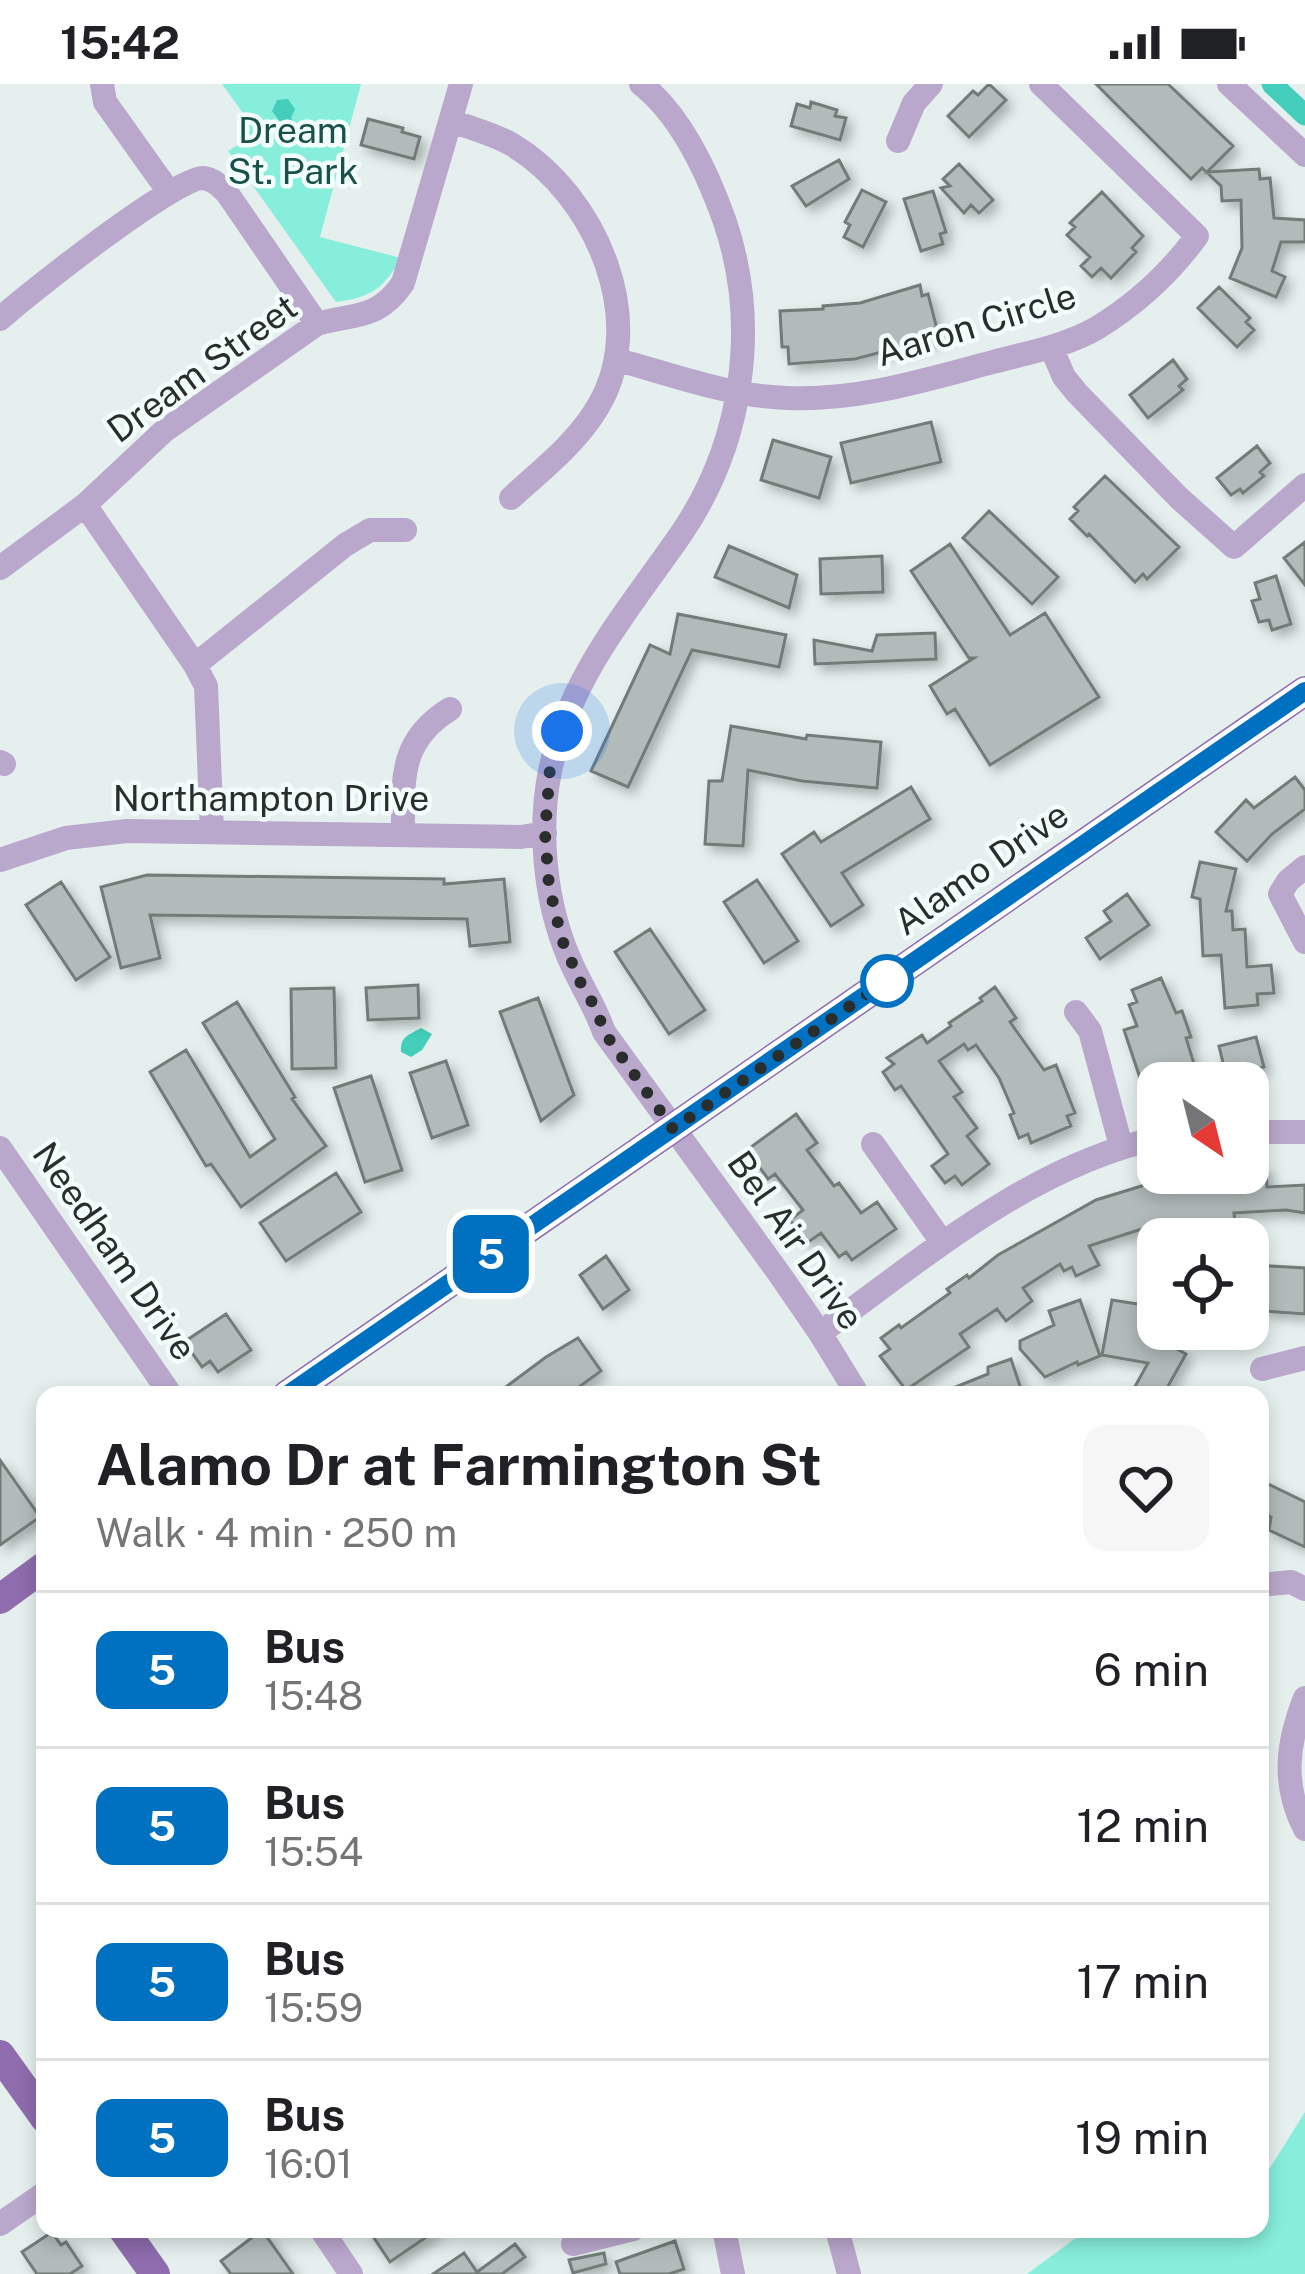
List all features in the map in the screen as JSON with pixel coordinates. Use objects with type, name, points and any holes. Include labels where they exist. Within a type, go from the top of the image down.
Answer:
[{"type":"main road","name":"Alamo Drive","points":[[300,1386],[1305,692]]},
{"type":"main road","points":[[0,1599],[36,1573]]},
{"type":"main road","points":[[2,2063],[36,2106]]},
{"type":"main road","points":[[129,2238],[154,2274]]},
{"type":"street","points":[[102,84],[105,102],[169,192]]},
{"type":"street","name":"Dream Street","points":[[0,568],[85,505],[164,431],[317,324],[358,317],[392,299],[403,283],[461,84]]},
{"type":"street","points":[[898,141],[914,103],[931,84]]},
{"type":"street","name":"Aaron Circle","points":[[618,360],[739,393],[787,398],[875,394],[1051,347],[1094,330],[1139,298],[1198,236],[1041,84]]},
{"type":"street","points":[[1229,84],[1305,155]]},
{"type":"street","name":"Bel Air Drive","points":[[649,86],[683,134],[714,192],[730,237],[744,329],[739,393],[725,445],[702,498],[608,635],[578,689],[550,768],[545,833],[549,886],[569,958],[604,1032],[820,1333],[852,1386]]},
{"type":"street","points":[[451,121],[509,143],[539,164],[579,208],[614,291],[618,360],[596,412],[511,498]]},
{"type":"street","points":[[3,308],[169,192],[190,180],[206,178],[218,183],[317,324]]},
{"type":"street","points":[[1051,347],[1077,393],[1234,547],[1305,485]]},
{"type":"street","points":[[85,505],[196,664],[206,686],[212,832]]},
{"type":"street","points":[[196,664],[345,544],[370,530],[405,530]]},
{"type":"street","points":[[403,834],[404,765],[429,722],[450,709]]},
{"type":"street","name":"Northampton Drive","points":[[0,860],[44,843],[127,831],[521,837],[545,833]]},
{"type":"street","points":[[1305,866],[1280,894],[1305,942]]},
{"type":"street","points":[[1076,1012],[1090,1031],[1121,1146]]},
{"type":"street","points":[[1269,1132],[1305,1132],[1305,1107]]},
{"type":"street","points":[[820,1333],[942,1242],[1038,1185],[1137,1143]]},
{"type":"street","points":[[874,1144],[942,1242]]},
{"type":"street","name":"Needham Drive","points":[[0,1148],[165,1386]]},
{"type":"street","points":[[1262,1369],[1305,1358]]},
{"type":"street","points":[[1269,1584],[1291,1582],[1305,1589]]},
{"type":"street","points":[[1305,1698],[1293,1728],[1289,1759],[1292,1805],[1305,1829]]},
{"type":"street","points":[[0,2224],[36,2199]]},
{"type":"street","points":[[327,2238],[350,2274]]},
{"type":"street","points":[[573,2244],[597,2238]]},
{"type":"street","points":[[726,2238],[734,2274]]},
{"type":"street","points":[[839,2238],[849,2274]]},
{"type":"green space","name":"Dream St. Park","points":[[222,84],[361,84],[320,237],[401,258],[375,290],[336,302],[228,151],[241,143],[250,123]]},
{"type":"green space","points":[[1305,2112],[1305,2274],[1027,2274],[1076,2238],[1269,2238],[1269,2170]]},
{"type":"shaded area","points":[[288,99],[295,109],[291,118],[295,124],[291,134],[281,135],[272,111],[277,100]]},
{"type":"shaded area","points":[[421,1028],[432,1034],[422,1050],[411,1057],[401,1052],[404,1039]]},
{"type":"building","points":[[989,84],[1006,100],[969,137],[948,116],[973,91],[978,95]]},
{"type":"building","points":[[1096,84],[1168,84],[1233,146],[1207,172],[1259,169],[1260,179],[1270,178],[1274,218],[1305,220],[1305,242],[1281,242],[1272,271],[1285,277],[1276,297],[1230,278],[1242,248],[1241,200],[1222,201],[1221,186],[1202,168],[1191,179]]},
{"type":"building","points":[[811,102],[846,118],[840,140],[791,126],[797,104],[810,108]]},
{"type":"building","points":[[368,119],[420,137],[414,159],[361,145]]},
{"type":"building","points":[[839,160],[849,179],[806,206],[792,186]]},
{"type":"building","points":[[959,164],[993,200],[979,213],[971,205],[964,213],[941,188],[950,186],[943,179]]},
{"type":"building","points":[[862,190],[886,202],[863,247],[844,237],[850,225],[845,222]]},
{"type":"building","points":[[933,191],[946,232],[940,234],[943,244],[921,251],[904,199]]},
{"type":"building","points":[[1102,192],[1143,236],[1132,248],[1136,252],[1111,278],[1101,268],[1092,277],[1081,266],[1090,257],[1067,235],[1075,227],[1070,223]]},
{"type":"building","points":[[920,285],[922,296],[928,294],[939,337],[855,359],[789,364],[788,347],[782,347],[780,311],[860,303]]},
{"type":"building","points":[[1219,287],[1250,318],[1246,322],[1254,330],[1237,347],[1198,308]]},
{"type":"building","points":[[1173,360],[1187,379],[1179,386],[1183,390],[1148,418],[1130,395]]},
{"type":"building","points":[[931,422],[941,462],[851,483],[841,443]]},
{"type":"building","points":[[773,440],[831,457],[819,498],[761,480]]},
{"type":"building","points":[[1257,446],[1270,463],[1260,472],[1264,476],[1243,493],[1240,489],[1231,495],[1217,478]]},
{"type":"building","points":[[1105,476],[1179,547],[1147,579],[1143,574],[1135,582],[1070,519],[1078,511],[1074,507]]},
{"type":"building","points":[[989,511],[1058,577],[1032,604],[963,538]]},
{"type":"building","points":[[1305,542],[1305,585],[1284,558]]},
{"type":"building","points":[[950,544],[1010,635],[1045,613],[1099,697],[990,765],[955,709],[947,714],[930,686],[974,658],[969,658],[911,571]]},
{"type":"building","points":[[729,546],[797,575],[789,608],[715,577]]},
{"type":"building","points":[[882,556],[883,592],[821,594],[820,559]]},
{"type":"building","points":[[1276,576],[1291,624],[1272,630],[1269,620],[1259,622],[1252,601],[1260,599],[1255,583]]},
{"type":"building","points":[[678,614],[786,635],[779,667],[692,650],[628,787],[591,771],[650,645],[670,654]]},
{"type":"building","points":[[935,633],[936,659],[815,664],[814,640],[872,651],[877,635]]},
{"type":"building","points":[[731,726],[806,739],[807,735],[881,742],[877,788],[748,770],[743,846],[705,844],[709,781],[722,781]]},
{"type":"building","points":[[1295,777],[1305,790],[1305,809],[1247,861],[1216,832],[1246,800],[1254,808]]},
{"type":"building","points":[[911,787],[930,819],[842,873],[863,905],[831,926],[782,854],[814,832],[821,842]]},
{"type":"building","points":[[1200,862],[1236,869],[1226,911],[1232,911],[1233,930],[1245,929],[1247,967],[1271,965],[1274,993],[1257,994],[1258,1005],[1225,1008],[1221,955],[1203,956],[1200,899],[1192,897]]},
{"type":"building","points":[[147,875],[444,879],[444,884],[504,879],[510,942],[470,946],[467,919],[150,915],[160,958],[121,968],[101,887]]},
{"type":"building","points":[[757,880],[798,941],[764,963],[724,902]]},
{"type":"building","points":[[61,882],[110,957],[76,980],[26,905]]},
{"type":"building","points":[[1127,894],[1149,925],[1100,959],[1086,938],[1111,921],[1104,911]]},
{"type":"building","points":[[650,929],[705,1010],[669,1034],[615,952]]},
{"type":"building","points":[[1161,978],[1176,1013],[1182,1011],[1193,1062],[1137,1062],[1137,1069],[1124,1030],[1137,1026],[1129,1005],[1137,1002],[1132,990]]},
{"type":"building","points":[[418,985],[419,1018],[368,1020],[366,988]]},
{"type":"building","points":[[995,987],[1016,1018],[1010,1022],[1044,1070],[1056,1065],[1075,1113],[1067,1116],[1071,1126],[1031,1143],[1028,1134],[1019,1138],[999,1078],[976,1045],[968,1050],[964,1044],[939,1061],[962,1092],[954,1097],[977,1128],[967,1136],[989,1164],[962,1185],[955,1176],[945,1183],[932,1166],[948,1154],[901,1086],[895,1090],[883,1072],[894,1064],[887,1058],[922,1035],[927,1043]]},
{"type":"building","points":[[334,988],[336,1068],[292,1069],[291,989]]},
{"type":"building","points":[[538,998],[574,1095],[541,1121],[500,1012]]},
{"type":"building","points":[[237,1002],[292,1099],[326,1146],[241,1207],[211,1164],[206,1166],[150,1072],[186,1050],[250,1157],[275,1139],[203,1023]]},
{"type":"building","points":[[1256,1037],[1263,1062],[1223,1062],[1219,1046]]},
{"type":"building","points":[[446,1061],[468,1125],[432,1138],[410,1073]]},
{"type":"building","points":[[371,1076],[402,1170],[365,1182],[334,1088]]},
{"type":"building","points":[[796,1114],[817,1143],[807,1150],[834,1186],[839,1183],[861,1213],[877,1202],[896,1229],[852,1260],[846,1252],[839,1257],[821,1233],[807,1243],[790,1220],[803,1210],[775,1174],[768,1179],[747,1150]]},
{"type":"building","points":[[336,1173],[361,1212],[286,1261],[260,1223]]},
{"type":"building","points":[[1305,1185],[1305,1213],[1137,1218],[1137,1231],[1089,1246],[1099,1265],[1076,1276],[1072,1267],[1064,1271],[1060,1264],[1023,1288],[1032,1301],[1006,1321],[997,1309],[960,1334],[969,1347],[912,1386],[903,1386],[880,1356],[890,1349],[881,1338],[998,1255],[1096,1200],[1137,1187],[1137,1194],[1269,1194],[1269,1187]]},
{"type":"building","points":[[606,1256],[629,1290],[603,1309],[580,1275]]},
{"type":"building","points":[[1269,1266],[1305,1268],[1305,1314],[1269,1311]]},
{"type":"building","points":[[1080,1300],[1100,1356],[1045,1377],[1020,1349],[1020,1341],[1054,1325],[1049,1311]]},
{"type":"building","points":[[1112,1300],[1137,1304],[1137,1350],[1186,1354],[1168,1386],[1135,1386],[1148,1363],[1102,1355]]},
{"type":"building","points":[[226,1314],[251,1350],[218,1372],[210,1361],[202,1367],[184,1342]]},
{"type":"building","points":[[578,1338],[601,1371],[580,1386],[507,1386]]},
{"type":"building","points":[[1011,1359],[1020,1386],[958,1386],[988,1374],[988,1367]]},
{"type":"building","points":[[0,1460],[36,1511],[36,1520],[0,1545]]},
{"type":"building","points":[[1269,1484],[1305,1502],[1305,1547],[1269,1530]]},
{"type":"building","points":[[43,2238],[56,2238],[61,2245],[66,2242],[82,2266],[70,2274],[37,2274],[22,2252]]},
{"type":"building","points":[[251,2238],[268,2238],[293,2274],[231,2274],[221,2261]]},
{"type":"building","points":[[374,2238],[425,2238],[390,2262]]},
{"type":"building","points":[[675,2241],[684,2269],[669,2274],[620,2274],[616,2262]]},
{"type":"building","points":[[515,2244],[525,2257],[502,2274],[433,2274],[464,2253],[477,2272]]},
{"type":"building","points":[[604,2253],[606,2264],[573,2273],[569,2260]]},
{"type":"waterway","points":[[1272,84],[1305,115]]},
{"type":"bus line","name":"5","points":[[300,1386],[1305,691]]},
{"type":"route","points":[[562,731],[550,768],[545,833],[549,886],[562,940],[604,1032],[673,1129],[887,981]]}]
